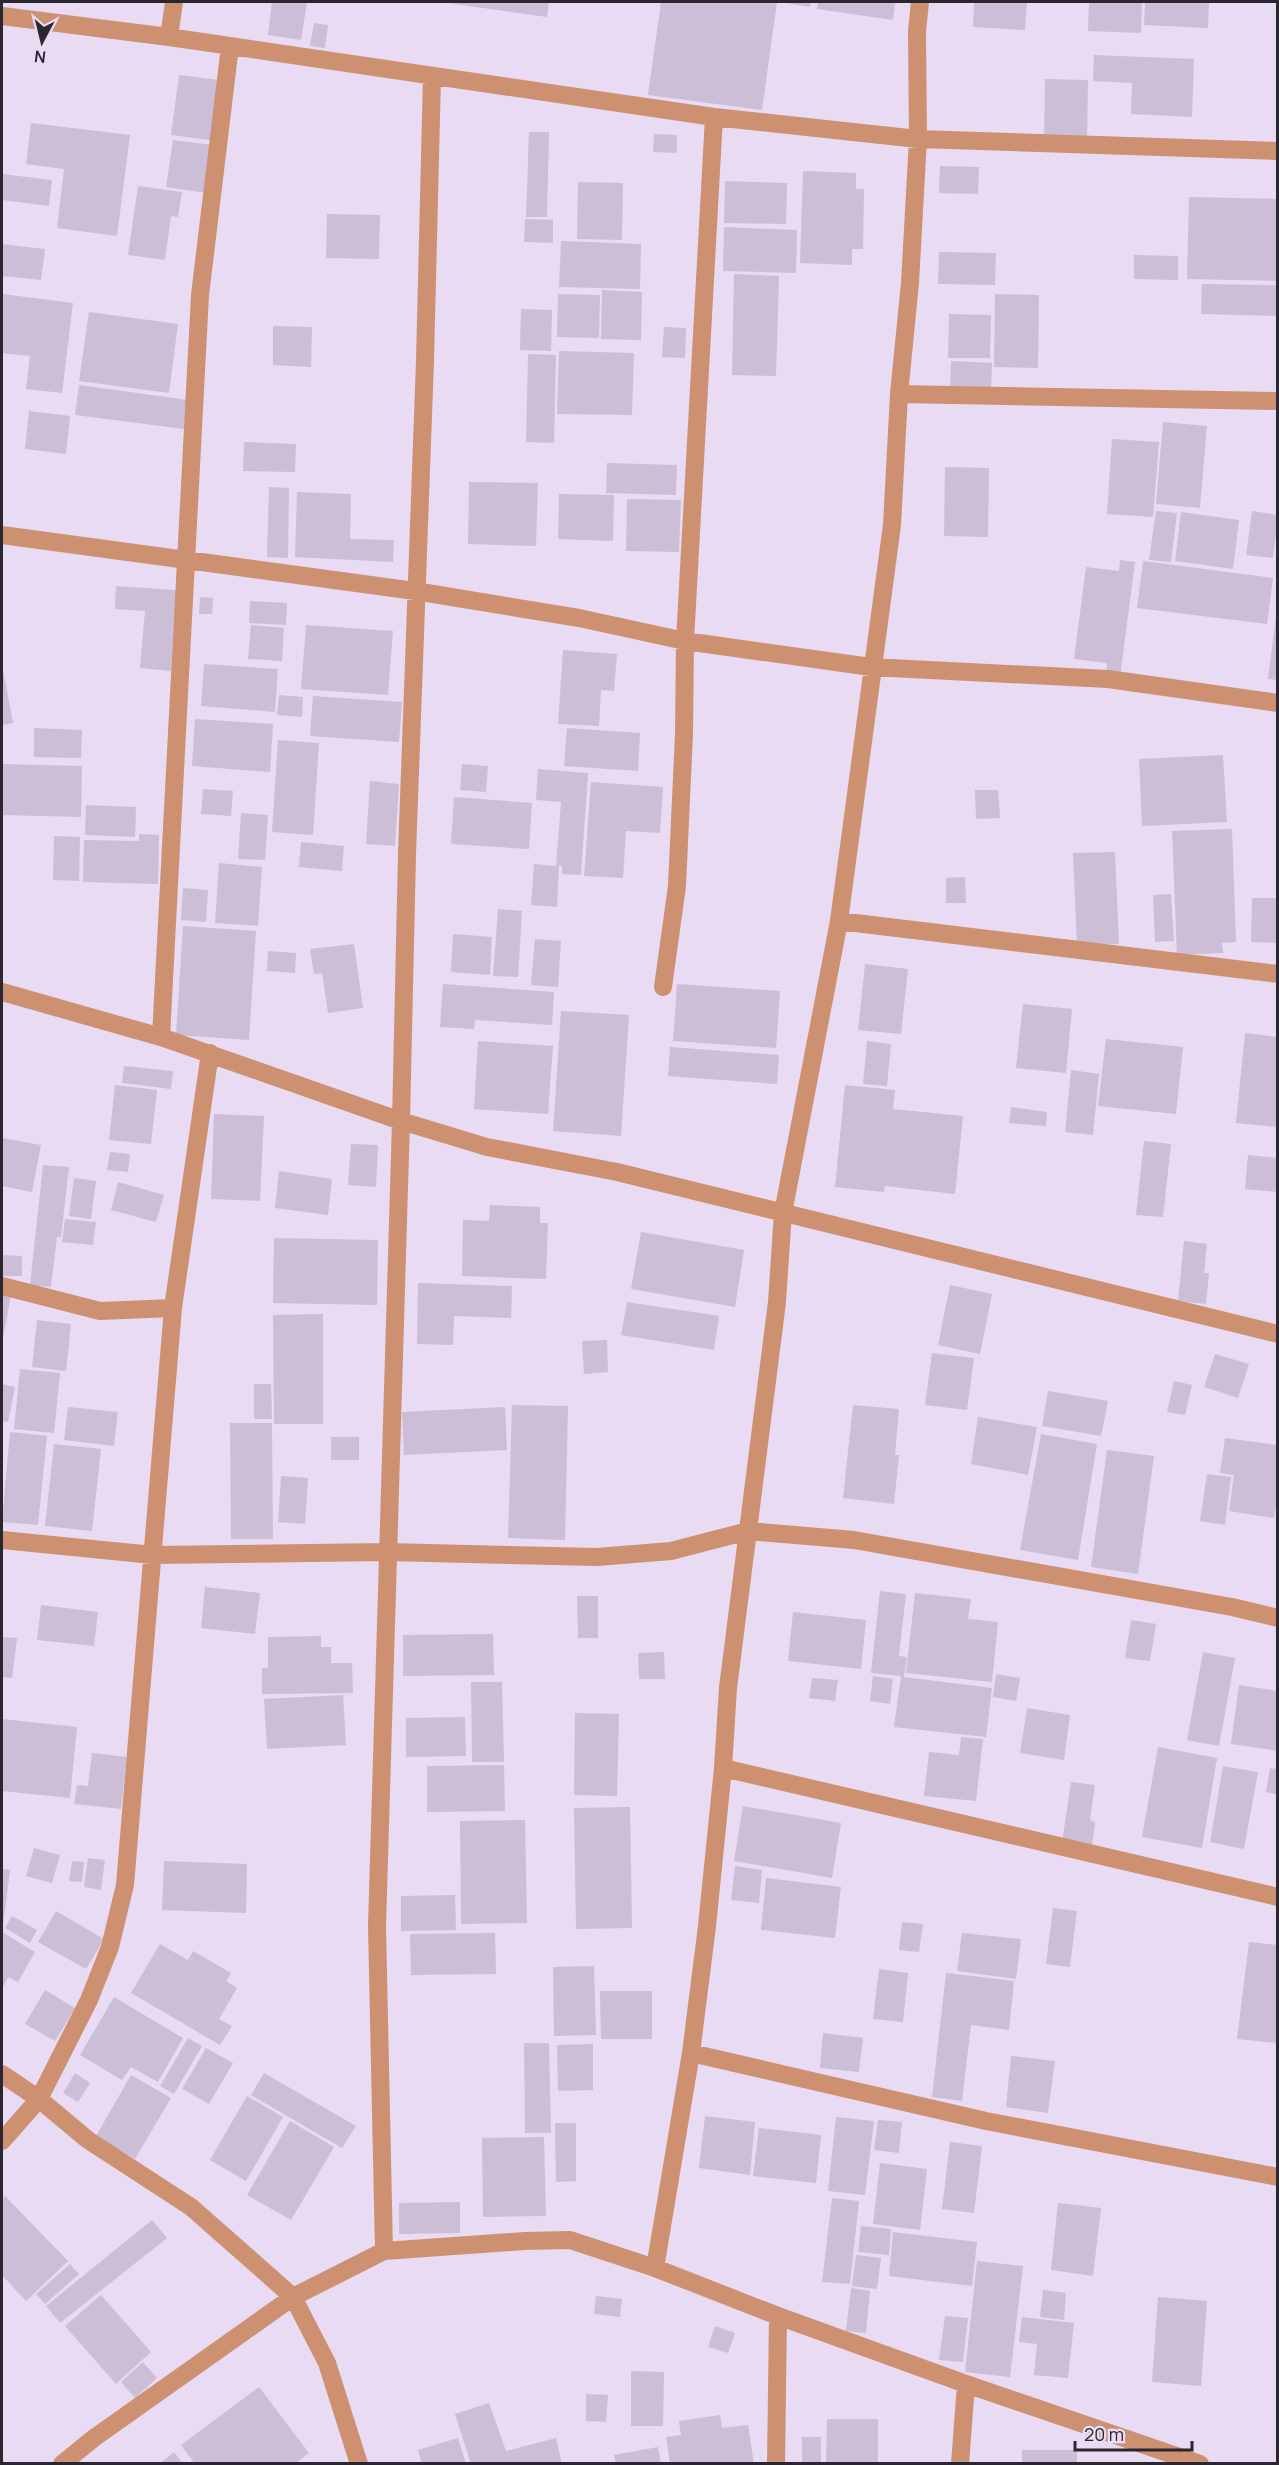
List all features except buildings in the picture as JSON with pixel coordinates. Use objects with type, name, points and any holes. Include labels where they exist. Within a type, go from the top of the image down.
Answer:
[{"type":"street","points":[[169,38],[174,2]]},
{"type":"street","points":[[655,2268],[691,2053],[707,1926],[723,1768],[728,1688],[777,1302],[783,1213],[838,921],[858,788],[871,667],[892,525],[899,394],[910,283],[918,139],[917,31],[920,2]]},
{"type":"street","points":[[2,16],[230,46],[714,117],[918,139],[1278,151]]},
{"type":"street","points":[[160,1037],[200,295],[230,46]]},
{"type":"street","points":[[384,2251],[377,1926],[407,854],[432,76]]},
{"type":"street","points":[[663,987],[677,886],[684,734],[685,641],[714,117]]},
{"type":"street","points":[[899,394],[1278,400]]},
{"type":"street","points":[[2,536],[415,591],[579,618],[685,641],[871,667],[1108,679],[1278,703]]},
{"type":"street","points":[[838,921],[1278,974]]},
{"type":"street","points":[[2,992],[160,1037],[401,1121],[487,1147],[617,1172],[1278,1334]]},
{"type":"street","points":[[2,2141],[39,2099],[89,2000],[106,1958],[125,1885],[172,1308],[210,1053]]},
{"type":"street","points":[[2,1286],[100,1311],[172,1308]]},
{"type":"street","points":[[2,1540],[153,1554],[387,1552],[597,1557],[671,1551],[748,1531],[854,1540],[1164,1594],[1278,1618]]},
{"type":"street","points":[[723,1768],[1278,1897]]},
{"type":"street","points":[[691,2053],[986,2121],[1278,2177]]},
{"type":"street","points":[[2,2074],[39,2099],[88,2140],[191,2207],[293,2297],[327,2363],[359,2463]]},
{"type":"street","points":[[62,2463],[93,2438],[293,2297],[384,2251],[570,2240],[655,2268],[778,2316],[966,2384],[1200,2463]]},
{"type":"street","points":[[776,2463],[778,2316]]},
{"type":"street","points":[[960,2463],[966,2384]]}]
